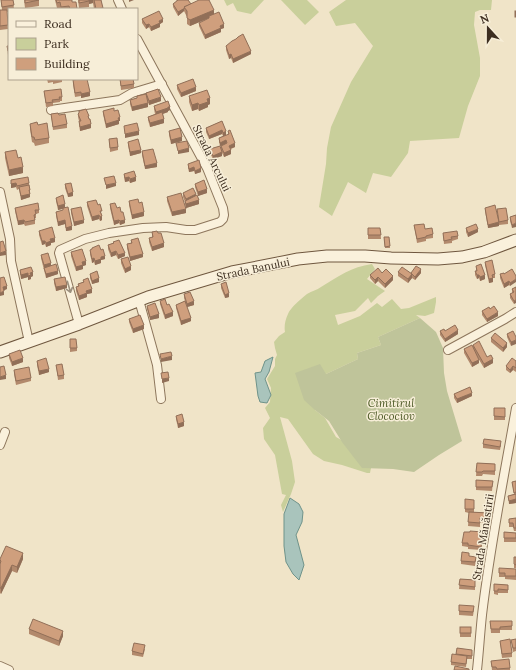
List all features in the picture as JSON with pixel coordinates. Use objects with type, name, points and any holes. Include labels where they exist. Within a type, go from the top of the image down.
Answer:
[{"type":"street","name":"Strada Arcului","points":[[79,324],[59,253],[60,250],[85,239],[109,233],[143,228],[166,227],[195,230],[220,222],[224,215],[223,208],[207,168],[138,41]]},
{"type":"street","points":[[51,110],[120,100],[132,93],[162,84]]},
{"type":"street","points":[[0,192],[10,238],[11,261],[29,342]]},
{"type":"street","name":"Strada Banului","points":[[0,352],[79,324],[139,300],[232,272],[298,259],[327,256],[438,259],[462,257],[484,252],[516,240]]},
{"type":"street","points":[[139,300],[157,366],[161,398]]},
{"type":"street","points":[[448,350],[516,312]]},
{"type":"street","name":"Strada Mănăstirii","points":[[477,670],[482,615],[491,551],[516,408]]},
{"type":"street","points":[[0,445],[5,432]]},
{"type":"street","points":[[0,666],[9,670]]},
{"type":"green space","points":[[224,0],[264,0],[251,14],[237,11],[233,3],[227,6]]},
{"type":"green space","points":[[281,0],[307,0],[319,12],[305,25]]},
{"type":"green space","points":[[346,0],[492,0],[491,10],[480,10],[475,12],[474,25],[480,58],[480,76],[468,106],[459,138],[410,141],[408,153],[391,177],[373,173],[366,193],[348,182],[332,216],[319,207],[331,127],[351,82],[373,46],[355,23],[336,26],[329,12]]},
{"type":"green space","points":[[372,264],[375,269],[367,279],[385,291],[371,303],[368,298],[355,311],[335,315],[338,325],[360,316],[377,303],[382,307],[392,299],[401,309],[409,308],[436,297],[434,313],[425,316],[416,315],[420,318],[378,337],[381,345],[357,353],[358,359],[326,374],[315,410],[325,418],[336,437],[347,443],[372,463],[370,473],[324,461],[313,454],[288,419],[280,417],[292,461],[295,482],[283,512],[281,505],[286,495],[282,494],[275,455],[264,439],[263,428],[270,418],[265,408],[270,402],[271,388],[267,379],[275,366],[275,359],[277,355],[274,342],[285,332],[285,321],[289,312],[296,303],[307,294],[351,270]]},
{"type":"green space","name":"Cimitirul Clocociov","points":[[420,318],[436,332],[443,348],[444,373],[447,391],[462,441],[414,472],[393,469],[362,468],[342,442],[329,421],[304,400],[295,373],[320,364],[326,374],[358,359],[357,353],[381,345],[378,337]]},
{"type":"water","points":[[273,357],[269,372],[265,379],[271,395],[267,403],[260,402],[255,373],[261,372],[265,361]]},
{"type":"water","points":[[290,498],[299,504],[303,512],[302,522],[296,535],[304,565],[299,580],[293,574],[286,562],[284,546],[284,514]]},
{"type":"building","points":[[1,0],[13,0],[14,5],[2,7]]},
{"type":"building","points":[[25,0],[39,0],[25,3]]},
{"type":"building","points":[[56,0],[72,0],[72,2],[76,2],[77,8],[70,8],[69,6],[61,7],[60,2],[57,3]]},
{"type":"building","points":[[79,0],[89,0],[89,1],[79,3]]},
{"type":"building","points":[[94,0],[101,0],[103,8],[96,8]]},
{"type":"building","points":[[178,0],[188,0],[191,4],[178,12],[173,4]]},
{"type":"building","points":[[199,0],[209,0],[214,10],[190,20],[187,18],[187,11],[184,7]]},
{"type":"building","points":[[0,10],[7,10],[8,25],[0,26]]},
{"type":"building","points":[[159,11],[163,19],[159,21],[160,23],[151,27],[149,24],[146,25],[142,19]]},
{"type":"building","points":[[219,12],[224,24],[220,26],[221,28],[205,35],[199,23],[209,18],[209,16]]},
{"type":"building","points":[[243,34],[251,51],[233,59],[231,54],[229,55],[226,46]]},
{"type":"building","points":[[193,79],[196,87],[181,93],[177,85]]},
{"type":"building","points":[[73,80],[87,80],[90,92],[81,94],[81,92],[75,93]]},
{"type":"building","points":[[120,80],[133,80],[134,84],[121,86]]},
{"type":"building","points":[[61,89],[62,97],[59,97],[60,99],[52,100],[53,102],[46,103],[44,91]]},
{"type":"building","points":[[158,89],[161,97],[149,101],[146,93]]},
{"type":"building","points":[[207,90],[210,98],[207,99],[208,102],[199,105],[198,103],[192,105],[189,96]]},
{"type":"building","points":[[146,94],[148,103],[132,107],[130,100],[137,98],[137,96]]},
{"type":"building","points":[[168,101],[170,107],[156,112],[154,106]]},
{"type":"building","points":[[114,108],[114,111],[118,110],[120,117],[118,118],[119,120],[106,124],[103,111]]},
{"type":"building","points":[[86,109],[91,124],[80,127],[79,121],[81,121],[78,114],[79,111]]},
{"type":"building","points":[[162,112],[164,119],[150,123],[148,117]]},
{"type":"building","points":[[58,113],[59,115],[65,114],[67,124],[53,127],[51,114]]},
{"type":"building","points":[[222,121],[226,131],[223,133],[222,130],[209,136],[206,128]]},
{"type":"building","points":[[37,122],[38,125],[47,123],[49,138],[35,140],[34,137],[32,137],[30,124]]},
{"type":"building","points":[[137,123],[139,131],[125,134],[124,126]]},
{"type":"building","points":[[180,128],[182,137],[171,140],[169,131]]},
{"type":"building","points":[[230,130],[235,143],[229,146],[231,150],[224,153],[221,146],[227,143],[226,140],[220,143],[219,138],[229,134],[228,131]]},
{"type":"building","points":[[117,138],[118,147],[110,148],[109,139]]},
{"type":"building","points":[[138,139],[141,150],[130,152],[128,142]]},
{"type":"building","points":[[187,141],[189,148],[178,151],[176,143]]},
{"type":"building","points":[[220,146],[222,152],[213,156],[210,149]]},
{"type":"building","points":[[153,149],[157,163],[145,166],[142,151]]},
{"type":"building","points":[[16,150],[18,158],[21,157],[23,167],[9,170],[5,152]]},
{"type":"building","points":[[199,160],[201,168],[195,171],[194,167],[189,169],[188,164]]},
{"type":"building","points":[[134,171],[136,177],[130,179],[129,177],[125,178],[124,174]]},
{"type":"building","points":[[114,176],[116,183],[106,185],[104,178]]},
{"type":"building","points":[[28,177],[29,183],[17,186],[16,183],[11,184],[11,180]]},
{"type":"building","points":[[204,180],[207,189],[198,192],[195,184]]},
{"type":"building","points":[[71,183],[73,192],[68,194],[65,184]]},
{"type":"building","points":[[29,185],[30,194],[21,196],[19,187]]},
{"type":"building","points":[[193,188],[196,194],[186,199],[183,193]]},
{"type":"building","points":[[181,193],[186,209],[172,212],[167,197]]},
{"type":"building","points":[[63,195],[65,204],[58,206],[56,198]]},
{"type":"building","points":[[197,195],[199,200],[186,204],[185,201]]},
{"type":"building","points":[[138,199],[139,203],[142,202],[144,212],[132,215],[129,201]]},
{"type":"building","points":[[96,200],[98,205],[100,204],[102,216],[100,217],[99,215],[92,217],[87,202]]},
{"type":"building","points":[[38,203],[39,210],[35,210],[35,220],[25,222],[24,220],[18,221],[15,208]]},
{"type":"building","points":[[115,203],[117,208],[120,207],[121,212],[123,212],[125,220],[114,221],[110,204]]},
{"type":"building","points":[[495,205],[499,222],[488,225],[485,208]]},
{"type":"building","points":[[68,207],[72,226],[66,228],[65,220],[58,222],[56,212]]},
{"type":"building","points":[[81,207],[84,220],[74,222],[71,209]]},
{"type":"building","points":[[506,208],[508,220],[499,222],[497,209]]},
{"type":"building","points":[[516,215],[516,223],[512,225],[510,217]]},
{"type":"building","points":[[424,224],[425,229],[432,228],[433,234],[417,239],[414,225]]},
{"type":"building","points":[[476,224],[478,229],[468,233],[466,228]]},
{"type":"building","points":[[52,227],[55,238],[50,239],[51,241],[46,243],[45,241],[42,241],[39,231]]},
{"type":"building","points":[[368,228],[380,228],[381,235],[368,235]]},
{"type":"building","points":[[157,231],[158,233],[161,233],[164,243],[152,247],[149,238],[153,237],[152,232]]},
{"type":"building","points":[[457,231],[458,236],[451,237],[452,239],[444,241],[443,233]]},
{"type":"building","points":[[384,237],[389,237],[390,246],[385,247]]},
{"type":"building","points":[[138,238],[143,254],[130,257],[127,244],[132,243],[131,240]]},
{"type":"building","points":[[119,240],[125,253],[118,255],[116,251],[111,253],[108,245]]},
{"type":"building","points":[[3,241],[6,251],[0,253],[0,242]]},
{"type":"building","points":[[99,245],[101,250],[103,249],[105,256],[95,261],[94,258],[92,259],[90,250]]},
{"type":"building","points":[[82,249],[86,261],[82,262],[83,265],[76,267],[71,252]]},
{"type":"building","points":[[48,253],[51,263],[44,265],[41,255]]},
{"type":"building","points":[[128,257],[131,266],[125,269],[121,259]]},
{"type":"building","points":[[492,260],[495,274],[492,275],[493,278],[489,279],[485,262]]},
{"type":"building","points":[[56,264],[58,271],[46,274],[44,268]]},
{"type":"building","points":[[481,264],[485,275],[480,277],[475,271],[477,271],[476,266]]},
{"type":"building","points":[[416,266],[421,269],[415,277],[411,273]]},
{"type":"building","points":[[31,267],[33,272],[30,273],[31,275],[28,276],[28,273],[21,275],[20,270]]},
{"type":"building","points":[[402,267],[412,274],[408,279],[398,272]]},
{"type":"building","points":[[378,268],[382,273],[386,269],[393,276],[385,284],[378,277],[375,280],[370,275]]},
{"type":"building","points":[[512,269],[516,279],[510,283],[509,281],[504,284],[500,274],[504,274]]},
{"type":"building","points":[[97,271],[99,278],[92,281],[90,274]]},
{"type":"building","points":[[4,277],[7,286],[3,287],[4,291],[0,293],[0,278]]},
{"type":"building","points":[[65,277],[67,285],[56,287],[54,279]]},
{"type":"building","points":[[88,278],[92,289],[79,296],[76,287],[79,286],[78,284],[84,282],[83,280]]},
{"type":"building","points":[[226,282],[229,293],[225,295],[221,284]]},
{"type":"building","points":[[516,287],[516,300],[514,301],[510,294],[514,292],[512,289]]},
{"type":"building","points":[[190,292],[194,301],[187,304],[184,294]]},
{"type":"building","points":[[165,299],[167,305],[169,304],[173,312],[165,315],[160,301]]},
{"type":"building","points":[[185,301],[191,318],[181,321],[176,305]]},
{"type":"building","points":[[155,303],[159,314],[150,317],[147,306]]},
{"type":"building","points":[[494,306],[498,312],[487,319],[482,311],[489,307],[490,309]]},
{"type":"building","points":[[140,315],[144,325],[133,329],[129,319]]},
{"type":"building","points":[[455,325],[458,330],[445,339],[440,331],[444,329],[445,331]]},
{"type":"building","points":[[513,331],[516,340],[511,342],[507,334]]},
{"type":"building","points":[[495,333],[507,343],[503,348],[491,338]]},
{"type":"building","points":[[70,339],[76,339],[77,348],[70,348]]},
{"type":"building","points":[[479,341],[487,357],[491,355],[493,359],[484,364],[473,345]]},
{"type":"building","points":[[472,345],[479,360],[472,363],[464,349]]},
{"type":"building","points":[[20,350],[23,358],[12,362],[9,354]]},
{"type":"building","points":[[171,352],[172,356],[161,359],[160,354]]},
{"type":"building","points":[[46,358],[49,369],[39,371],[37,361]]},
{"type":"building","points":[[512,358],[516,361],[516,368],[513,366],[510,370],[506,366]]},
{"type":"building","points":[[62,364],[64,375],[58,376],[56,365]]},
{"type":"building","points":[[4,366],[6,375],[0,377],[0,367]]},
{"type":"building","points":[[29,367],[31,378],[16,381],[14,370]]},
{"type":"building","points":[[168,372],[169,378],[162,379],[161,373]]},
{"type":"building","points":[[470,387],[472,393],[457,399],[454,394]]},
{"type":"building","points":[[494,408],[505,408],[505,417],[494,416]]},
{"type":"building","points":[[182,414],[184,422],[178,424],[176,416]]},
{"type":"building","points":[[484,439],[501,441],[500,447],[483,444]]},
{"type":"building","points":[[477,463],[495,464],[495,471],[476,472]]},
{"type":"building","points":[[476,480],[493,481],[492,487],[476,487]]},
{"type":"building","points":[[516,481],[516,492],[514,493],[512,482]]},
{"type":"building","points":[[516,494],[516,499],[509,501],[508,496]]},
{"type":"building","points":[[465,499],[474,500],[474,509],[465,509]]},
{"type":"building","points":[[469,512],[489,513],[488,519],[480,518],[480,523],[468,522]]},
{"type":"building","points":[[516,518],[516,528],[514,528],[513,523],[509,523],[509,519]]},
{"type":"building","points":[[464,532],[483,532],[481,547],[468,545],[468,543],[462,543]]},
{"type":"building","points":[[504,532],[516,533],[516,538],[504,538]]},
{"type":"building","points":[[6,546],[23,553],[17,567],[12,565],[0,588],[0,559]]},
{"type":"building","points":[[462,552],[469,553],[469,556],[476,557],[475,562],[461,561]]},
{"type":"building","points":[[514,557],[516,557],[516,565],[514,564]]},
{"type":"building","points":[[499,568],[516,569],[516,576],[505,576],[505,573],[499,573]]},
{"type":"building","points":[[460,579],[475,580],[475,587],[459,585]]},
{"type":"building","points":[[494,584],[508,585],[508,590],[498,589],[498,591],[494,591]]},
{"type":"building","points":[[459,605],[474,606],[473,612],[459,611]]},
{"type":"building","points":[[33,619],[63,631],[59,641],[29,629]]},
{"type":"building","points":[[490,621],[512,621],[512,626],[500,627],[500,629],[491,629]]},
{"type":"building","points":[[460,627],[471,627],[471,633],[460,633]]},
{"type":"building","points":[[510,639],[512,653],[502,654],[500,641]]},
{"type":"building","points":[[516,639],[516,648],[513,648],[511,640]]},
{"type":"building","points":[[134,643],[145,645],[143,654],[132,651]]},
{"type":"building","points":[[457,648],[472,650],[472,656],[456,654]]},
{"type":"building","points":[[452,654],[467,656],[466,664],[451,662]]},
{"type":"building","points":[[509,659],[510,668],[497,669],[496,667],[492,667],[491,661]]},
{"type":"building","points":[[455,666],[469,669],[469,670],[454,670]]}]
